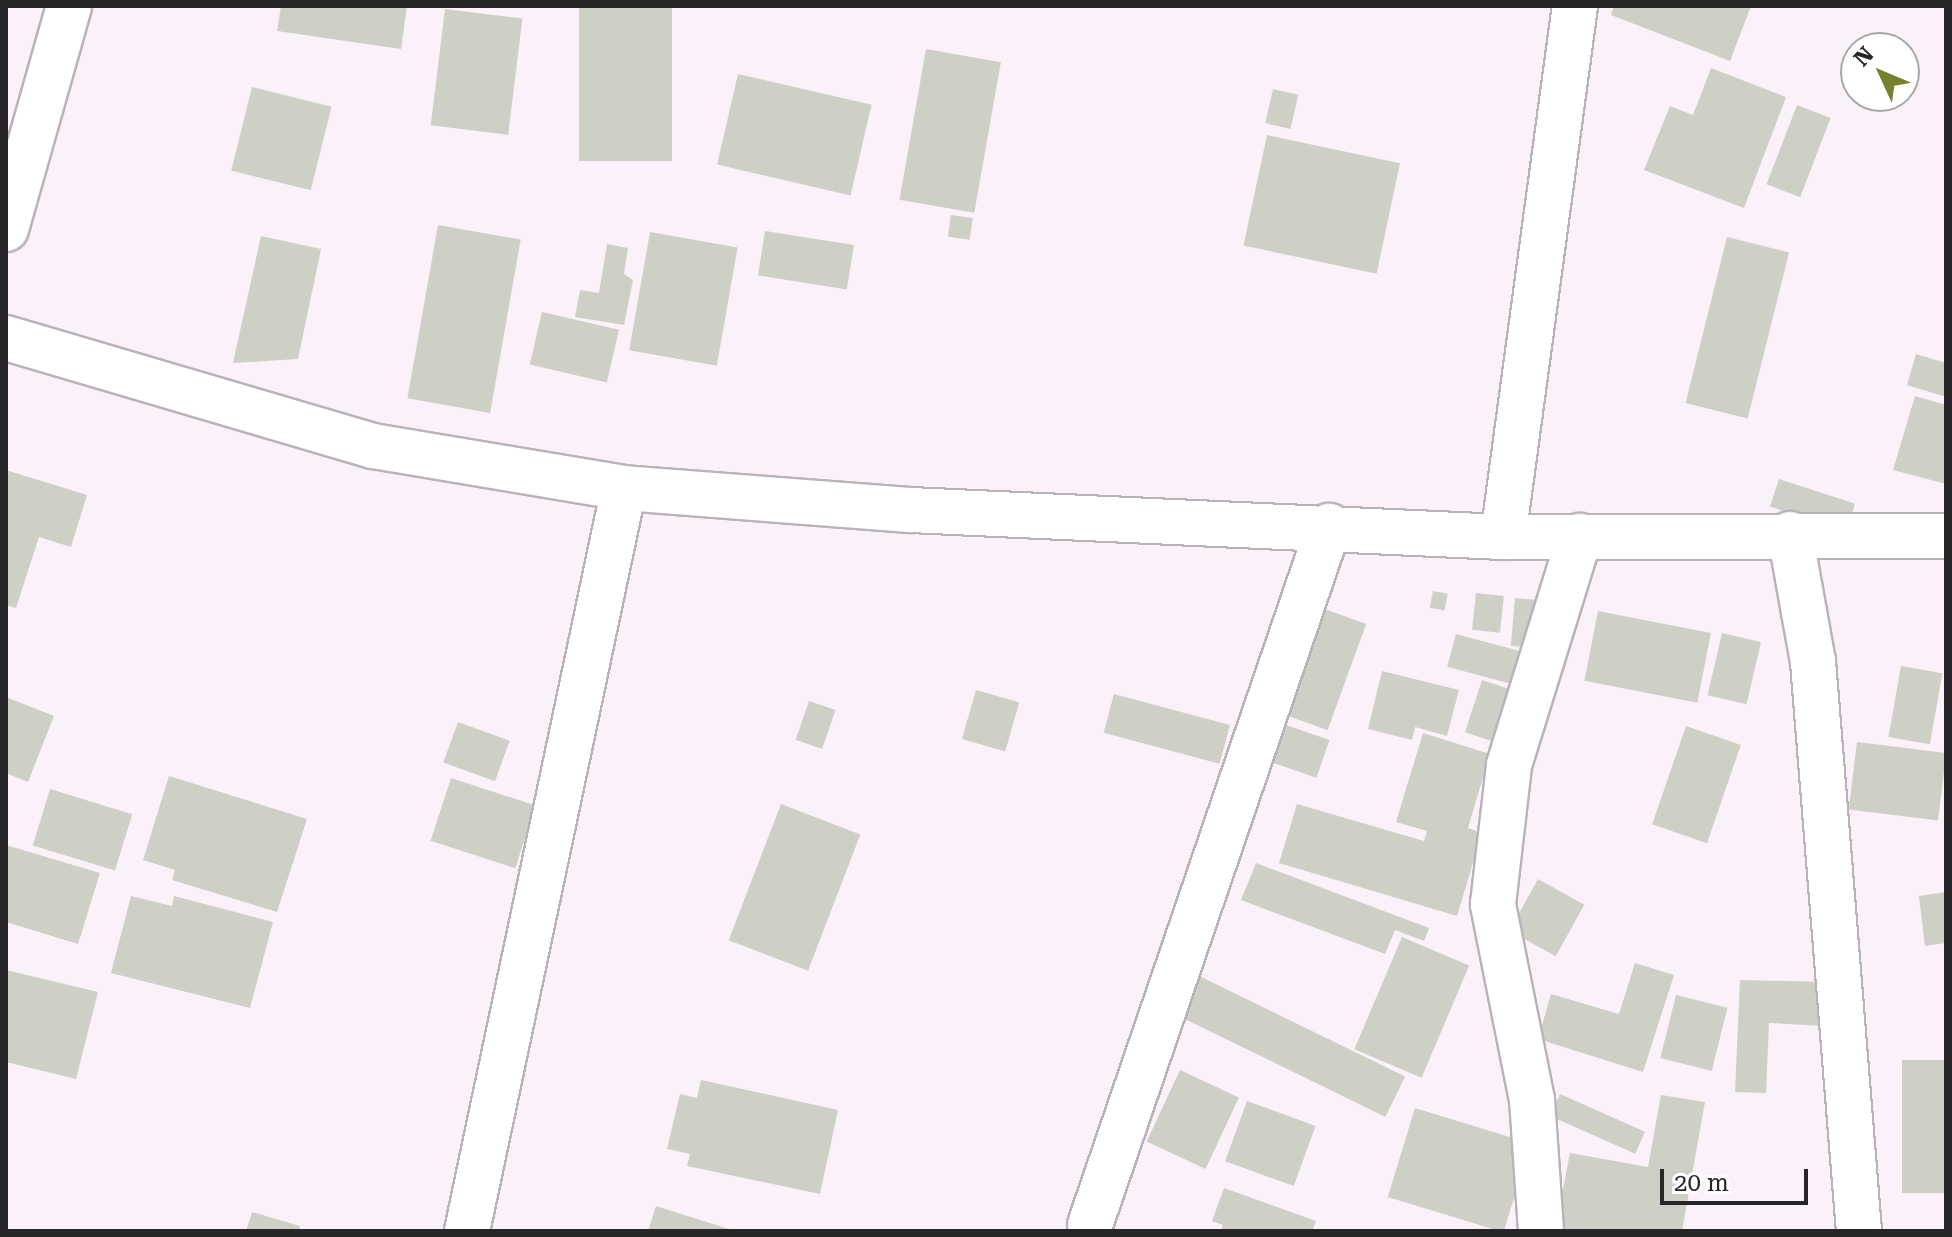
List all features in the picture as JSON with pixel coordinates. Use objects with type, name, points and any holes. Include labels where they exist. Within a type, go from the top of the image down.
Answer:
[{"type":"street","points":[[6,229],[69,6]]},
{"type":"street","points":[[1503,537],[1575,6]]},
{"type":"street","points":[[6,338],[373,446],[624,488],[910,510],[1329,526],[1503,537],[1946,536]]},
{"type":"street","points":[[467,1231],[624,488]]},
{"type":"street","points":[[1090,1225],[1329,526]]},
{"type":"street","points":[[1790,534],[1813,662],[1859,1231]]},
{"type":"street","points":[[1541,1231],[1532,1100],[1493,904],[1509,765],[1580,536]]},
{"type":"building","points":[[281,6],[407,6],[401,49],[277,31]]},
{"type":"building","points":[[579,6],[672,6],[672,161],[579,161]]},
{"type":"building","points":[[1614,6],[1751,6],[1730,61],[1611,15]]},
{"type":"building","points":[[445,9],[522,19],[508,135],[431,125]]},
{"type":"building","points":[[926,49],[1001,62],[974,213],[899,200]]},
{"type":"building","points":[[1711,68],[1786,97],[1744,208],[1644,170],[1670,106],[1693,115]]},
{"type":"building","points":[[738,74],[871,105],[851,195],[717,165]]},
{"type":"building","points":[[252,87],[332,107],[311,190],[231,170]]},
{"type":"building","points":[[1273,89],[1298,95],[1290,129],[1265,123]]},
{"type":"building","points":[[1797,105],[1831,118],[1800,197],[1767,184]]},
{"type":"building","points":[[1267,135],[1400,163],[1377,274],[1244,246]]},
{"type":"building","points":[[951,215],[973,218],[970,240],[948,237]]},
{"type":"building","points":[[438,225],[521,240],[490,413],[407,398]]},
{"type":"building","points":[[765,231],[854,245],[847,290],[758,275]]},
{"type":"building","points":[[650,232],[738,247],[717,366],[629,350]]},
{"type":"building","points":[[261,236],[321,249],[298,359],[233,363]]},
{"type":"building","points":[[1727,237],[1789,252],[1748,418],[1686,403]]},
{"type":"building","points":[[607,244],[628,248],[624,274],[633,280],[624,325],[575,317],[580,290],[599,293]]},
{"type":"building","points":[[542,312],[619,330],[607,382],[530,365]]},
{"type":"building","points":[[1916,354],[1946,363],[1946,397],[1907,385]]},
{"type":"building","points":[[1915,396],[1946,405],[1946,484],[1893,470]]},
{"type":"building","points":[[6,470],[87,495],[71,547],[39,537],[16,608],[6,605]]},
{"type":"building","points":[[1779,479],[1855,504],[1846,531],[1770,507]]},
{"type":"building","points":[[1433,591],[1448,594],[1444,611],[1430,608]]},
{"type":"building","points":[[1476,593],[1504,596],[1500,633],[1472,630]]},
{"type":"building","points":[[1515,598],[1540,600],[1536,648],[1511,646]]},
{"type":"building","points":[[1322,608],[1366,624],[1328,730],[1283,714]]},
{"type":"building","points":[[1598,611],[1711,633],[1697,703],[1584,681]]},
{"type":"building","points":[[1722,633],[1761,642],[1747,704],[1708,695]]},
{"type":"building","points":[[1456,634],[1534,655],[1525,688],[1447,667]]},
{"type":"building","points":[[1901,666],[1942,673],[1930,744],[1888,737]]},
{"type":"building","points":[[1382,671],[1459,690],[1447,736],[1415,727],[1412,740],[1368,729]]},
{"type":"building","points":[[1482,680],[1521,693],[1504,745],[1465,732]]},
{"type":"building","points":[[976,690],[1019,702],[1005,751],[962,739]]},
{"type":"building","points":[[1114,694],[1230,725],[1220,764],[1104,733]]},
{"type":"building","points":[[6,697],[54,716],[28,782],[6,773]]},
{"type":"building","points":[[809,701],[835,710],[822,749],[796,740]]},
{"type":"building","points":[[458,722],[510,741],[495,781],[443,762]]},
{"type":"building","points":[[1286,725],[1329,740],[1316,778],[1273,763]]},
{"type":"building","points":[[1686,726],[1741,745],[1707,843],[1652,824]]},
{"type":"building","points":[[1423,733],[1490,754],[1468,828],[1482,833],[1457,916],[1279,863],[1297,804],[1424,841],[1427,831],[1396,822]]},
{"type":"building","points":[[1857,742],[1946,753],[1938,820],[1849,809]]},
{"type":"building","points":[[169,776],[307,819],[277,912],[172,880],[175,870],[143,860]]},
{"type":"building","points":[[451,778],[536,806],[515,868],[431,841]]},
{"type":"building","points":[[50,789],[132,814],[115,871],[33,845]]},
{"type":"building","points":[[781,804],[860,834],[808,971],[729,940]]},
{"type":"building","points":[[6,845],[100,873],[78,944],[6,922]]},
{"type":"building","points":[[1256,863],[1429,928],[1424,941],[1395,930],[1385,954],[1241,900]]},
{"type":"building","points":[[1538,879],[1584,905],[1556,956],[1509,931]]},
{"type":"building","points":[[1946,892],[1946,943],[1925,946],[1919,896]]},
{"type":"building","points":[[131,896],[172,906],[174,896],[273,922],[250,1008],[111,973]]},
{"type":"building","points":[[1402,937],[1469,966],[1422,1078],[1354,1049]]},
{"type":"building","points":[[1635,963],[1674,975],[1643,1072],[1538,1039],[1551,994],[1619,1014]]},
{"type":"building","points":[[6,970],[98,992],[76,1079],[6,1062]]},
{"type":"building","points":[[1193,973],[1405,1076],[1385,1117],[1173,1013]]},
{"type":"building","points":[[1740,980],[1827,982],[1824,1026],[1769,1023],[1766,1093],[1735,1092]]},
{"type":"building","points":[[1676,995],[1727,1008],[1712,1071],[1660,1058]]},
{"type":"building","points":[[1902,1060],[1946,1060],[1946,1193],[1902,1193]]},
{"type":"building","points":[[1180,1070],[1239,1097],[1206,1169],[1147,1142]]},
{"type":"building","points":[[701,1080],[838,1110],[820,1194],[687,1166],[690,1154],[667,1149],[680,1094],[697,1098]]},
{"type":"building","points":[[1560,1094],[1645,1132],[1635,1154],[1550,1116]]},
{"type":"building","points":[[1661,1095],[1705,1102],[1682,1231],[1555,1231],[1570,1153],[1648,1167]]},
{"type":"building","points":[[1247,1101],[1316,1126],[1294,1186],[1225,1161]]},
{"type":"building","points":[[1415,1108],[1531,1143],[1504,1231],[1388,1197]]},
{"type":"building","points":[[1224,1188],[1316,1221],[1312,1231],[1221,1231],[1223,1225],[1212,1221]]},
{"type":"building","points":[[656,1206],[732,1230],[732,1231],[648,1231]]},
{"type":"building","points":[[252,1212],[300,1226],[299,1231],[246,1231]]}]
